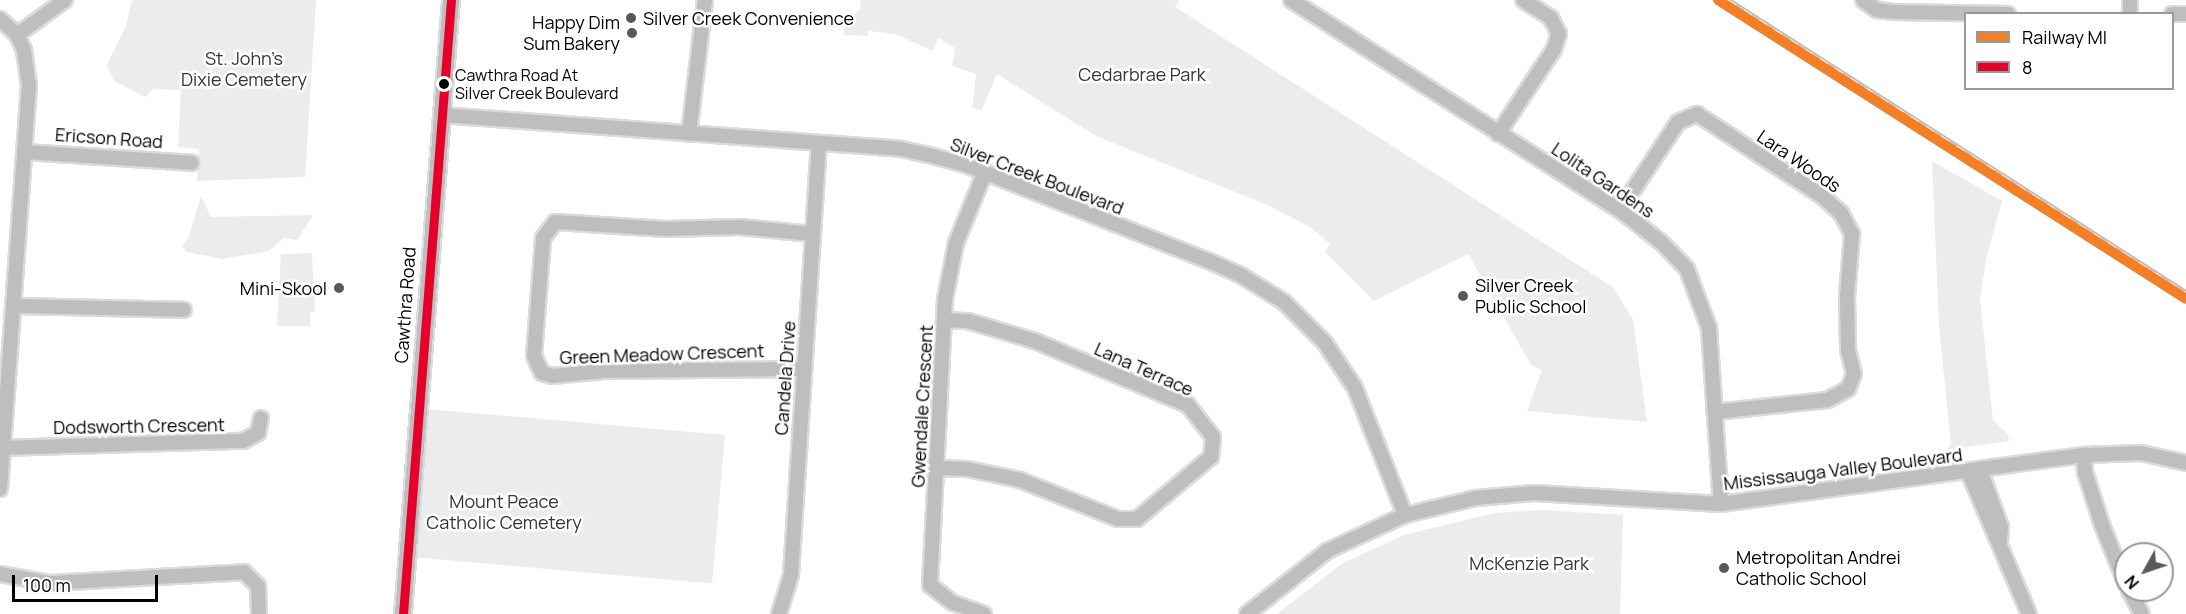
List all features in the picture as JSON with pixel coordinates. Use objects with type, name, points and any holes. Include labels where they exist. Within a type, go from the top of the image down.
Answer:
[{"type":"main road","name":"Cawthra Road","points":[[403,614],[451,0]]},
{"type":"street","points":[[16,35],[65,0]]},
{"type":"street","points":[[689,134],[705,0]]},
{"type":"street","name":"Lolita Gardens","points":[[1291,0],[1620,210],[1662,243],[1687,269],[1700,295],[1709,328],[1721,504]]},
{"type":"street","points":[[1498,134],[1554,49],[1559,34],[1551,18],[1523,0]]},
{"type":"street","points":[[1863,0],[1877,10],[1964,13]]},
{"type":"street","points":[[0,19],[16,35],[29,72],[0,489]]},
{"type":"street","name":"Lara Woods","points":[[1620,210],[1678,122],[1696,114],[1822,196],[1841,213],[1852,234],[1847,296],[1848,350],[1854,374],[1848,389],[1827,400],[1715,411]]},
{"type":"street","name":"Silver Creek Boulevard","points":[[441,115],[900,149],[985,172],[1209,261],[1242,276],[1284,302],[1325,343],[1355,388],[1405,515]]},
{"type":"street","name":"Candela Drive","points":[[779,614],[791,575],[819,143]]},
{"type":"street","name":"Ericson Road","points":[[24,152],[192,163]]},
{"type":"street","name":"Gwendale Crescent","points":[[984,614],[953,603],[930,585],[938,468],[944,320],[956,243],[985,172]]},
{"type":"street","name":"Green Meadow Crescent","points":[[804,369],[604,371],[552,376],[542,373],[534,356],[543,238],[555,222],[666,229],[740,227],[813,234]]},
{"type":"street","points":[[14,306],[184,310]]},
{"type":"street","name":"Lana Terrace","points":[[938,468],[1020,480],[1118,519],[1137,519],[1211,457],[1214,436],[1188,405],[1035,341],[968,321],[944,320]]},
{"type":"street","name":"Dodsworth Crescent","points":[[2,449],[243,441],[258,433],[261,418]]},
{"type":"street","name":"Mississauga Valley Boulevard","points":[[1247,614],[1327,551],[1405,515],[1449,503],[1534,493],[1721,504],[2084,455],[2142,453],[2186,463]]},
{"type":"street","points":[[2084,455],[2085,472],[2114,554]]},
{"type":"street","points":[[1974,471],[1991,531],[2000,543],[2029,614]]},
{"type":"street","points":[[0,574],[50,583],[244,572],[258,586],[259,614]]},
{"type":"green space","name":"St. John’s Dixie Cemetery","points":[[132,0],[316,0],[305,177],[197,181],[199,149],[178,147],[181,90],[153,89],[145,97],[114,81],[107,65],[126,26]]},
{"type":"green space","name":"Cedarbrae Park","points":[[861,0],[1179,0],[1175,7],[1614,288],[1633,320],[1647,422],[1527,411],[1542,370],[1531,365],[1468,254],[1374,301],[1325,252],[1330,244],[1310,227],[1265,204],[1096,136],[997,74],[982,110],[972,108],[976,74],[952,66],[955,48],[938,38],[933,51],[895,34],[868,31],[868,36],[843,35],[845,24],[860,9]]},
{"type":"green space","points":[[1932,161],[2002,201],[1987,255],[1980,299],[1993,420],[2008,434],[2009,441],[1946,450],[1951,444],[1939,326]]},
{"type":"green space","points":[[201,196],[211,217],[313,215],[297,240],[284,238],[268,251],[223,259],[187,252],[182,246],[189,236]]},
{"type":"green space","points":[[312,253],[315,311],[310,312],[310,326],[277,326],[281,254]]},
{"type":"green space","name":"Mount Peace Catholic Cemetery","points":[[427,409],[725,435],[712,583],[414,557]]},
{"type":"green space","name":"McKenzie Park","points":[[1543,510],[1623,515],[1620,614],[1277,614],[1343,563],[1404,535],[1495,513]]},
{"type":"railway","points":[[1729,0],[2186,292]]},
{"type":"rail line","name":"MI","points":[[1718,0],[2186,299]]},
{"type":"transit line","name":"8","points":[[403,614],[451,0]]},
{"type":"place","name":"Silver Creek Convenience","points":[[631,18]]},
{"type":"place","name":"Happy Dim Sum Bakery","points":[[632,33]]},
{"type":"place","name":"Cawthra Road At Silver Creek Boulevard","points":[[444,84]]},
{"type":"place","name":"Mini-Skool","points":[[339,288]]},
{"type":"place","name":"Silver Creek Public School","points":[[1463,296]]},
{"type":"place","name":"Metropolitan Andrei Catholic School","points":[[1724,568]]}]
